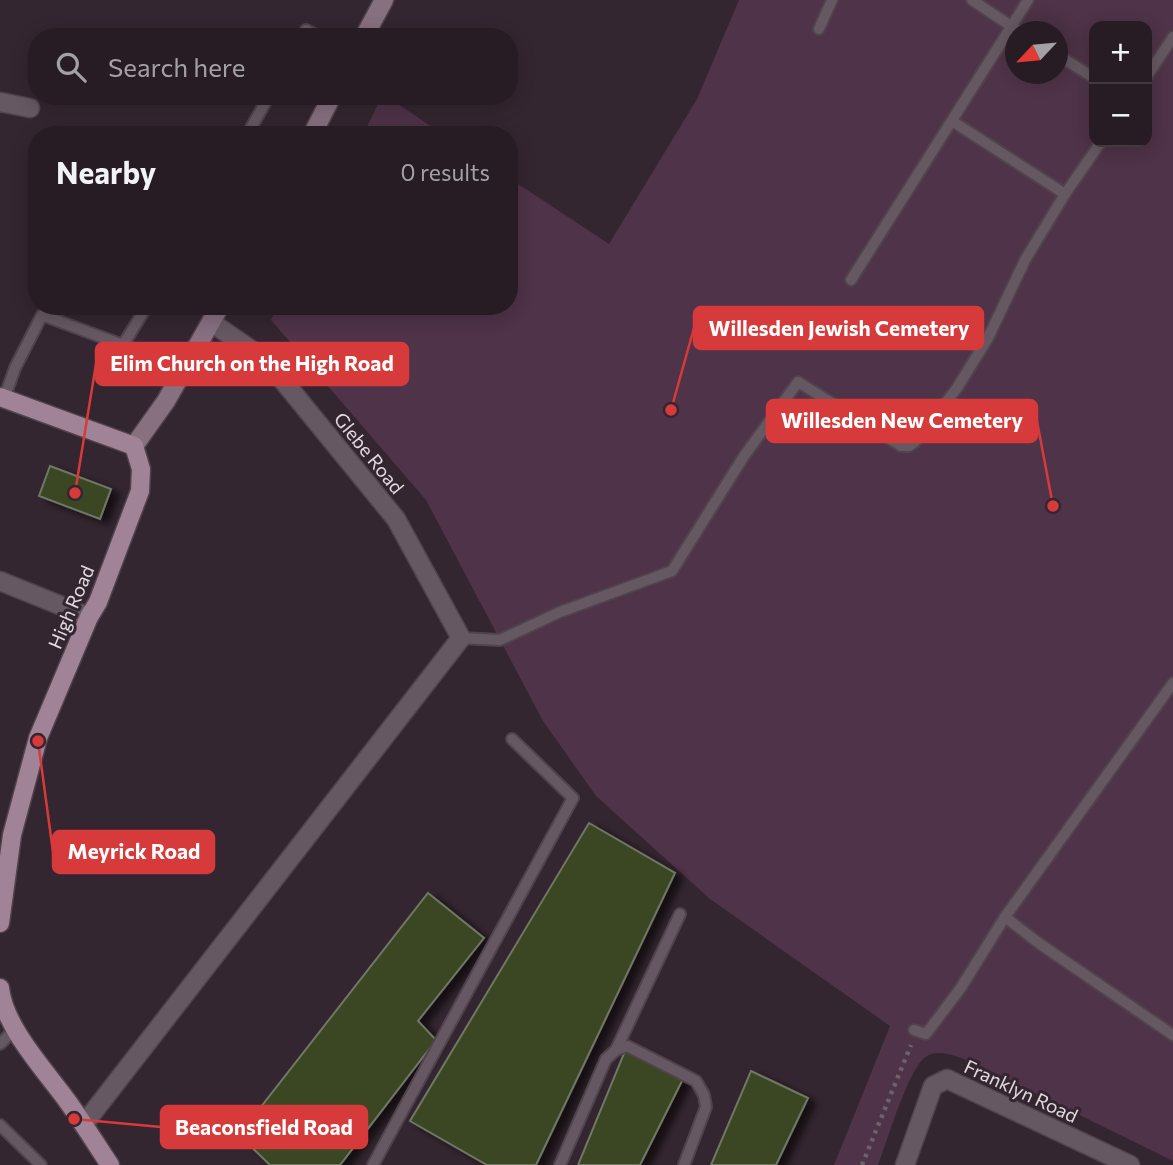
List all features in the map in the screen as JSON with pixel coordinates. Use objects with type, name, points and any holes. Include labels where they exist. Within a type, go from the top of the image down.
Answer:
[{"type":"main road","points":[[2,398],[134,446]]},
{"type":"main road","name":"High Road","points":[[0,923],[6,834],[38,738],[98,601],[140,491],[141,469],[134,446]]},
{"type":"main road","points":[[0,997],[15,1029],[84,1124],[110,1165]]},
{"type":"street","points":[[369,28],[384,0]]},
{"type":"street","points":[[0,102],[30,108]]},
{"type":"street","points":[[317,126],[327,105]]},
{"type":"street","points":[[134,446],[166,401],[215,315]]},
{"type":"street","name":"Glebe Road","points":[[211,322],[267,361],[396,520],[461,638]]},
{"type":"street","points":[[0,581],[89,617]]},
{"type":"street","points":[[84,1124],[461,638]]},
{"type":"street","name":"Franklyn Road","points":[[905,1165],[933,1086],[947,1079],[1130,1165]]},
{"type":"lane","points":[[819,29],[832,0]]},
{"type":"lane","points":[[972,0],[1005,22]]},
{"type":"lane","points":[[1019,21],[1028,0]]},
{"type":"lane","points":[[1152,68],[1173,37]]},
{"type":"lane","points":[[852,281],[952,121],[1005,45]]},
{"type":"lane","points":[[1068,61],[1089,75]]},
{"type":"lane","points":[[252,126],[264,105]]},
{"type":"lane","points":[[952,121],[1065,194]]},
{"type":"lane","points":[[461,638],[500,640],[560,612],[672,571],[744,456],[798,382],[901,446],[909,446],[915,442],[957,388],[988,338],[1025,260],[1098,147]]},
{"type":"lane","points":[[2,398],[42,315],[122,345],[141,315]]},
{"type":"lane","points":[[915,1030],[926,1034],[960,989],[1005,917],[1173,683]]},
{"type":"lane","points":[[373,1165],[573,798],[512,739]]},
{"type":"lane","points":[[560,1165],[606,1059],[615,1050],[680,915]]},
{"type":"lane","points":[[1005,917],[1173,1035]]},
{"type":"lane","points":[[0,1044],[15,1029]]},
{"type":"lane","points":[[615,1050],[627,1046],[696,1081],[704,1095],[706,1107],[684,1165]]},
{"type":"lane","points":[[0,1125],[41,1165]]},
{"type":"path","points":[[862,1165],[915,1030]]},
{"type":"shaded area","points":[[739,0],[1173,0],[1173,1161],[972,1062],[935,1053],[924,1058],[911,1078],[878,1165],[834,1165],[890,1026],[710,899],[596,796],[543,721],[426,500],[271,320],[273,315],[518,315],[518,184],[609,244],[697,99]]},
{"type":"shaded area","points":[[378,105],[399,105],[431,126],[367,126]]},
{"type":"building","points":[[50,466],[111,489],[100,519],[39,496]]},
{"type":"building","points":[[589,823],[675,873],[536,1165],[487,1165],[410,1121]]},
{"type":"building","points":[[428,893],[484,938],[418,1021],[436,1040],[340,1165],[270,1165],[239,1135]]},
{"type":"building","points":[[625,1051],[684,1077],[640,1165],[578,1165]]},
{"type":"building","points":[[751,1071],[808,1098],[776,1165],[711,1165]]},
{"type":"place","name":"Willesden Jewish Cemetery","points":[[671,410]]},
{"type":"place","name":"Elim Church on the High Road","points":[[75,493]]},
{"type":"place","name":"Willesden New Cemetery","points":[[1053,506]]},
{"type":"place","name":"Meyrick Road","points":[[38,741]]},
{"type":"place","name":"Beaconsfield Road","points":[[74,1119]]}]
